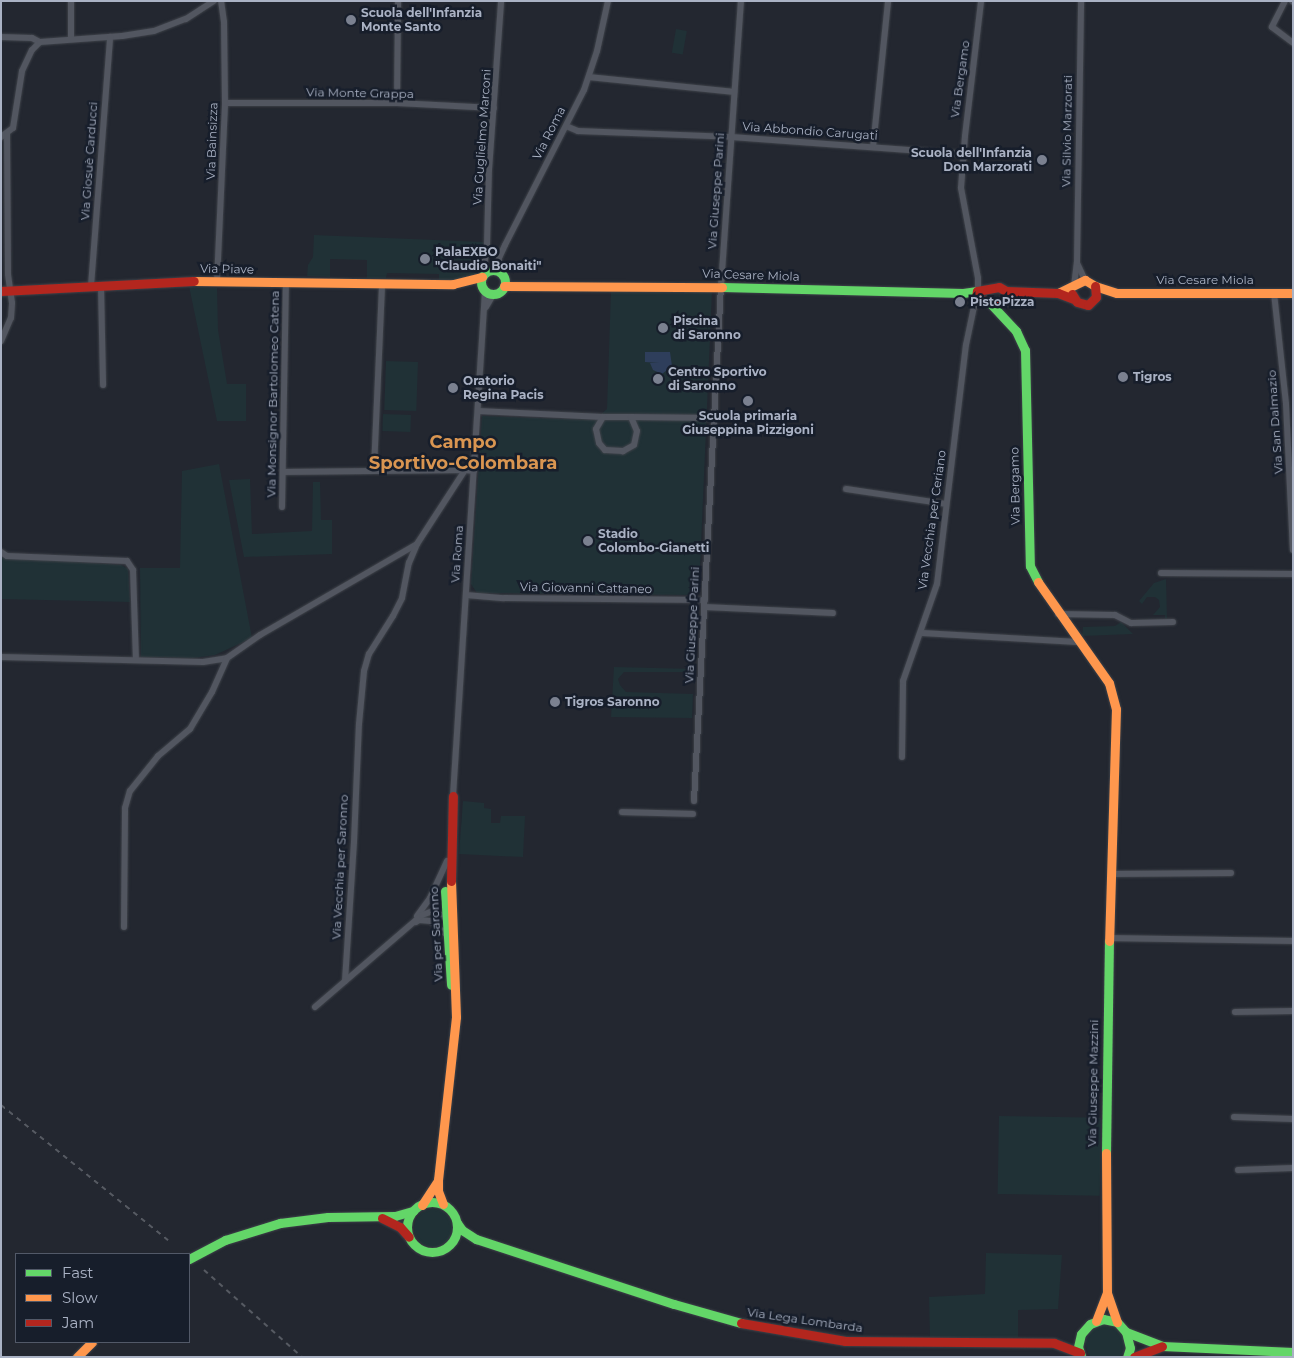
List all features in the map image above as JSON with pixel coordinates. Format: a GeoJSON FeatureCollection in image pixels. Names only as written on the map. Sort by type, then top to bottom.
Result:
{"type":"FeatureCollection","features":[{"type":"Feature","properties":{"kind":"street"},"geometry":{"type":"LineString","coordinates":[[71,1],[71,39]]}},
{"type":"Feature","properties":{"kind":"street"},"geometry":{"type":"LineString","coordinates":[[1,37],[32,38],[40,42],[148,32],[179,22],[214,1]]}},
{"type":"Feature","properties":{"kind":"street","name":"Via Bainsizza"},"geometry":{"type":"LineString","coordinates":[[217,281],[225,103],[224,22],[221,1]]}},
{"type":"Feature","properties":{"kind":"street"},"geometry":{"type":"LineString","coordinates":[[397,104],[398,1]]}},
{"type":"Feature","properties":{"kind":"street","name":"Via Guglielmo Marconi"},"geometry":{"type":"LineString","coordinates":[[482,275],[487,245],[501,1]]}},
{"type":"Feature","properties":{"kind":"street","name":"Via Roma"},"geometry":{"type":"LineString","coordinates":[[498,271],[499,258],[505,245],[566,126],[589,76],[608,1]]}},
{"type":"Feature","properties":{"kind":"street","name":"Via Giuseppe Parini"},"geometry":{"type":"LineString","coordinates":[[694,801],[721,286],[741,1]]}},
{"type":"Feature","properties":{"kind":"street"},"geometry":{"type":"LineString","coordinates":[[873,147],[888,1]]}},
{"type":"Feature","properties":{"kind":"street","name":"Via Bergamo"},"geometry":{"type":"LineString","coordinates":[[981,1],[963,154],[961,188],[981,295],[1018,333],[1025,350],[1029,559],[1039,584],[1079,642]]}},
{"type":"Feature","properties":{"kind":"street","name":"Via Silvio Marzorati"},"geometry":{"type":"LineString","coordinates":[[1074,286],[1077,262],[1081,1]]}},
{"type":"Feature","properties":{"kind":"street"},"geometry":{"type":"LineString","coordinates":[[1285,1],[1272,27],[1293,43]]}},
{"type":"Feature","properties":{"kind":"street","name":"Via Giosuè Carducci"},"geometry":{"type":"LineString","coordinates":[[103,385],[96,286],[110,37]]}},
{"type":"Feature","properties":{"kind":"street"},"geometry":{"type":"LineString","coordinates":[[1,341],[11,318],[4,135],[15,122],[22,71],[32,50],[40,42]]}},
{"type":"Feature","properties":{"kind":"street"},"geometry":{"type":"LineString","coordinates":[[589,76],[734,92]]}},
{"type":"Feature","properties":{"kind":"street","name":"Via Monte Grappa"},"geometry":{"type":"LineString","coordinates":[[225,103],[397,104],[494,108]]}},
{"type":"Feature","properties":{"kind":"street","name":"Via Abbondio Carugati"},"geometry":{"type":"LineString","coordinates":[[566,126],[578,131],[731,137],[963,154]]}},
{"type":"Feature","properties":{"kind":"street","name":"Via Silvio Marzorati"},"geometry":{"type":"LineString","coordinates":[[1077,262],[1085,280]]}},
{"type":"Feature","properties":{"kind":"street"},"geometry":{"type":"LineString","coordinates":[[491,270],[498,271],[505,283],[502,291],[487,292],[482,275],[491,270]]}},
{"type":"Feature","properties":{"kind":"street","name":"Via Piave"},"geometry":{"type":"LineString","coordinates":[[453,284],[482,275]]}},
{"type":"Feature","properties":{"kind":"street","name":"Via Cesare Miola"},"geometry":{"type":"LineString","coordinates":[[1058,293],[1085,280],[1095,286],[1117,293],[1293,293]]}},
{"type":"Feature","properties":{"kind":"street","name":"Via Piave"},"geometry":{"type":"LineString","coordinates":[[1,291],[217,281],[453,284],[487,292]]}},
{"type":"Feature","properties":{"kind":"street","name":"Via Monsignor Bartolomeo Catena"},"geometry":{"type":"LineString","coordinates":[[282,507],[286,282]]}},
{"type":"Feature","properties":{"kind":"street","name":"Via Cesare Miola"},"geometry":{"type":"LineString","coordinates":[[505,283],[539,285],[667,282],[736,288],[981,295]]}},
{"type":"Feature","properties":{"kind":"street"},"geometry":{"type":"LineString","coordinates":[[374,470],[382,284]]}},
{"type":"Feature","properties":{"kind":"street"},"geometry":{"type":"LineString","coordinates":[[1074,286],[1072,292],[1074,299]]}},
{"type":"Feature","properties":{"kind":"street"},"geometry":{"type":"LineString","coordinates":[[1094,301],[1097,294],[1095,286]]}},
{"type":"Feature","properties":{"kind":"street"},"geometry":{"type":"LineString","coordinates":[[999,287],[1006,297],[1001,303],[981,295],[999,287]]}},
{"type":"Feature","properties":{"kind":"street","name":"Via Roma"},"geometry":{"type":"LineString","coordinates":[[453,796],[484,313],[487,292]]}},
{"type":"Feature","properties":{"kind":"street","name":"Via Cesare Miola"},"geometry":{"type":"LineString","coordinates":[[1006,297],[1028,292],[1058,293],[1084,305],[1117,293]]}},
{"type":"Feature","properties":{"kind":"street","name":"Via San Dalmazio"},"geometry":{"type":"LineString","coordinates":[[1274,293],[1286,404],[1293,550]]}},
{"type":"Feature","properties":{"kind":"street","name":"Via Vecchia per Ceriano"},"geometry":{"type":"LineString","coordinates":[[902,757],[904,681],[937,584],[966,345],[973,312],[981,295]]}},
{"type":"Feature","properties":{"kind":"street","name":"Via Bergamo"},"geometry":{"type":"LineString","coordinates":[[1006,297],[1008,321]]}},
{"type":"Feature","properties":{"kind":"street"},"geometry":{"type":"LineString","coordinates":[[478,411],[603,417],[715,418]]}},
{"type":"Feature","properties":{"kind":"street"},"geometry":{"type":"LineString","coordinates":[[603,417],[596,429],[597,438],[605,450],[611,452],[623,451],[634,444],[638,431],[632,417]]}},
{"type":"Feature","properties":{"kind":"street"},"geometry":{"type":"LineString","coordinates":[[283,472],[374,470],[474,471]]}},
{"type":"Feature","properties":{"kind":"street"},"geometry":{"type":"LineString","coordinates":[[1,657],[203,662],[227,658],[297,614],[417,544],[465,470]]}},
{"type":"Feature","properties":{"kind":"street"},"geometry":{"type":"LineString","coordinates":[[846,489],[946,504]]}},
{"type":"Feature","properties":{"kind":"street","name":"Via Vecchia per Saronno"},"geometry":{"type":"LineString","coordinates":[[345,981],[354,842],[357,754],[364,671],[369,654],[402,598],[409,563],[417,544]]}},
{"type":"Feature","properties":{"kind":"street"},"geometry":{"type":"LineString","coordinates":[[1,552],[7,556],[127,561],[133,570],[136,659]]}},
{"type":"Feature","properties":{"kind":"street"},"geometry":{"type":"LineString","coordinates":[[1161,574],[1293,574]]}},
{"type":"Feature","properties":{"kind":"street","name":"Via Giovanni Cattaneo"},"geometry":{"type":"LineString","coordinates":[[466,595],[504,598],[705,603],[833,613]]}},
{"type":"Feature","properties":{"kind":"street"},"geometry":{"type":"LineString","coordinates":[[1058,614],[1115,615],[1131,623],[1172,622]]}},
{"type":"Feature","properties":{"kind":"street"},"geometry":{"type":"LineString","coordinates":[[921,633],[1079,642]]}},
{"type":"Feature","properties":{"kind":"street","name":"Via Giuseppe Mazzini"},"geometry":{"type":"LineString","coordinates":[[1079,642],[1109,683],[1116,709],[1105,1097],[1106,1293]]}},
{"type":"Feature","properties":{"kind":"street"},"geometry":{"type":"LineString","coordinates":[[124,927],[125,808],[130,791],[158,756],[190,728],[212,692],[227,658]]}},
{"type":"Feature","properties":{"kind":"street","name":"Via per Saronno"},"geometry":{"type":"LineString","coordinates":[[453,796],[447,861],[445,916],[456,1010]]}},
{"type":"Feature","properties":{"kind":"street"},"geometry":{"type":"LineString","coordinates":[[622,812],[693,814]]}},
{"type":"Feature","properties":{"kind":"street","name":"Via per Saronno"},"geometry":{"type":"LineString","coordinates":[[444,1204],[438,1191],[438,1180],[456,1010],[456,970],[452,924],[451,826]]}},
{"type":"Feature","properties":{"kind":"street"},"geometry":{"type":"LineString","coordinates":[[410,925],[430,898],[447,861]]}},
{"type":"Feature","properties":{"kind":"street"},"geometry":{"type":"LineString","coordinates":[[1111,874],[1230,873]]}},
{"type":"Feature","properties":{"kind":"street"},"geometry":{"type":"LineString","coordinates":[[314,1008],[427,912],[433,911],[445,916],[452,924]]}},
{"type":"Feature","properties":{"kind":"street"},"geometry":{"type":"LineString","coordinates":[[410,925],[419,920],[431,921],[446,934]]}},
{"type":"Feature","properties":{"kind":"street"},"geometry":{"type":"LineString","coordinates":[[1109,938],[1293,941]]}},
{"type":"Feature","properties":{"kind":"street"},"geometry":{"type":"LineString","coordinates":[[1235,1012],[1293,1010]]}},
{"type":"Feature","properties":{"kind":"street"},"geometry":{"type":"LineString","coordinates":[[1234,1117],[1293,1119]]}},
{"type":"Feature","properties":{"kind":"street"},"geometry":{"type":"LineString","coordinates":[[1238,1170],[1293,1168]]}},
{"type":"Feature","properties":{"kind":"street","name":"Via per Saronno"},"geometry":{"type":"LineString","coordinates":[[422,1204],[438,1180]]}},
{"type":"Feature","properties":{"kind":"street"},"geometry":{"type":"LineString","coordinates":[[190,1259],[234,1237],[280,1223],[328,1216],[376,1217],[405,1215],[422,1204],[432,1202],[444,1204],[454,1214],[457,1223],[456,1236],[449,1246],[438,1252],[424,1251],[414,1244],[400,1227],[376,1217]]}},
{"type":"Feature","properties":{"kind":"street"},"geometry":{"type":"LineString","coordinates":[[409,1237],[408,1221],[413,1211]]}},
{"type":"Feature","properties":{"kind":"street","name":"Via Lega Lombarda"},"geometry":{"type":"LineString","coordinates":[[457,1223],[462,1230],[476,1239],[674,1304],[751,1326],[845,1341],[1054,1343],[1064,1345],[1081,1355]]}},
{"type":"Feature","properties":{"kind":"street","name":"Via Lega Lombarda"},"geometry":{"type":"LineString","coordinates":[[449,1246],[456,1241],[476,1239]]}},
{"type":"Feature","properties":{"kind":"street"},"geometry":{"type":"LineString","coordinates":[[1096,1320],[1106,1293]]}},
{"type":"Feature","properties":{"kind":"street"},"geometry":{"type":"LineString","coordinates":[[1106,1293],[1117,1322],[1126,1332],[1162,1346],[1293,1352]]}},
{"type":"Feature","properties":{"kind":"street"},"geometry":{"type":"LineString","coordinates":[[1081,1355],[1078,1347],[1081,1334],[1090,1324],[1096,1320],[1117,1322]]}},
{"type":"Feature","properties":{"kind":"street"},"geometry":{"type":"LineString","coordinates":[[1126,1332],[1130,1348],[1127,1357]]}},
{"type":"Feature","properties":{"kind":"street","name":"Via Lega Lombarda"},"geometry":{"type":"LineString","coordinates":[[1054,1343],[1081,1334]]}},
{"type":"Feature","properties":{"kind":"street"},"geometry":{"type":"LineString","coordinates":[[77,1357],[91,1343]]}},
{"type":"Feature","properties":{"kind":"street"},"geometry":{"type":"LineString","coordinates":[[1134,1357],[1162,1346]]}},
{"type":"Feature","properties":{"kind":"shaded area"},"geometry":{"type":"Polygon","coordinates":[[[676,29],[687,31],[683,55],[672,53],[676,29]]]}},
{"type":"Feature","properties":{"kind":"shaded area","name":"PalaEXBO \"Claudio Bonaiti\""},"geometry":{"type":"Polygon","coordinates":[[[314,235],[484,242],[483,258],[478,273],[464,281],[439,280],[439,274],[387,273],[386,278],[367,278],[367,260],[330,259],[330,277],[307,276],[308,265],[313,257],[314,235]]]}},
{"type":"Feature","properties":{"kind":"shaded area"},"geometry":{"type":"Polygon","coordinates":[[[189,286],[217,288],[218,330],[227,384],[246,384],[246,421],[217,421],[189,286]]]}},
{"type":"Feature","properties":{"kind":"shaded area"},"geometry":{"type":"Polygon","coordinates":[[[611,291],[712,291],[699,591],[694,595],[477,593],[471,584],[482,416],[594,420],[607,409],[611,291]]]}},
{"type":"Feature","properties":{"kind":"shaded area"},"geometry":{"type":"Polygon","coordinates":[[[386,361],[418,362],[416,411],[384,410],[386,361]]]}},
{"type":"Feature","properties":{"kind":"shaded area"},"geometry":{"type":"Polygon","coordinates":[[[383,414],[411,415],[410,432],[382,431],[383,414]]]}},
{"type":"Feature","properties":{"kind":"shaded area"},"geometry":{"type":"Polygon","coordinates":[[[219,464],[252,638],[215,655],[194,658],[141,657],[140,568],[180,568],[182,471],[219,464]]]}},
{"type":"Feature","properties":{"kind":"shaded area"},"geometry":{"type":"Polygon","coordinates":[[[250,479],[252,534],[312,531],[313,482],[320,482],[321,520],[332,520],[332,554],[244,557],[229,480],[250,479]]]}},
{"type":"Feature","properties":{"kind":"shaded area"},"geometry":{"type":"Polygon","coordinates":[[[1,557],[121,565],[128,569],[130,602],[1,599],[1,557]]]}},
{"type":"Feature","properties":{"kind":"shaded area"},"geometry":{"type":"Polygon","coordinates":[[[1166,579],[1167,619],[1165,619],[1165,615],[1153,615],[1160,607],[1159,600],[1155,597],[1147,597],[1142,604],[1139,601],[1154,583],[1166,579]]]}},
{"type":"Feature","properties":{"kind":"shaded area"},"geometry":{"type":"Polygon","coordinates":[[[1121,622],[1133,634],[1082,636],[1083,627],[1115,626],[1121,622]]]}},
{"type":"Feature","properties":{"kind":"shaded area"},"geometry":{"type":"Polygon","coordinates":[[[614,667],[696,669],[696,672],[624,672],[618,679],[626,692],[693,694],[692,718],[611,717],[614,667]]]}},
{"type":"Feature","properties":{"kind":"shaded area"},"geometry":{"type":"Polygon","coordinates":[[[463,801],[484,803],[484,808],[491,809],[491,823],[500,823],[501,816],[525,816],[523,857],[459,854],[463,801]]]}},
{"type":"Feature","properties":{"kind":"shaded area"},"geometry":{"type":"Polygon","coordinates":[[[999,1116],[1101,1118],[1100,1196],[998,1194],[999,1116]]]}},
{"type":"Feature","properties":{"kind":"shaded area"},"geometry":{"type":"Polygon","coordinates":[[[433,1209],[446,1215],[452,1228],[446,1241],[433,1247],[420,1241],[414,1228],[420,1215],[433,1209]]]}},
{"type":"Feature","properties":{"kind":"shaded area"},"geometry":{"type":"Polygon","coordinates":[[[986,1253],[1062,1255],[1058,1309],[1018,1310],[1018,1337],[930,1337],[929,1297],[985,1294],[986,1253]]]}},
{"type":"Feature","properties":{"kind":"shaded area"},"geometry":{"type":"Polygon","coordinates":[[[1103,1325],[1116,1328],[1124,1338],[1124,1351],[1121,1357],[1090,1357],[1088,1354],[1085,1342],[1087,1335],[1091,1330],[1103,1325]]]}},
{"type":"Feature","properties":{"kind":"water"},"geometry":{"type":"Polygon","coordinates":[[[645,352],[670,352],[672,366],[662,374],[653,370],[650,363],[659,363],[645,362],[645,352]]]}},
{"type":"Feature","properties":{"kind":"railway"},"geometry":{"type":"LineString","coordinates":[[1,1105],[168,1240]]}},
{"type":"Feature","properties":{"kind":"railway"},"geometry":{"type":"LineString","coordinates":[[204,1270],[302,1357]]}},
{"type":"Feature","properties":{"kind":"traffic: fast"},"geometry":{"type":"LineString","coordinates":[[493,270],[502,273],[505,282],[502,291],[493,294],[484,291],[481,282],[484,273],[493,270]]}},
{"type":"Feature","properties":{"kind":"traffic: fast"},"geometry":{"type":"LineString","coordinates":[[722,287],[963,293],[977,291]]}},
{"type":"Feature","properties":{"kind":"traffic: fast"},"geometry":{"type":"LineString","coordinates":[[989,302],[1016,331],[1025,350],[1030,566],[1038,582]]}},
{"type":"Feature","properties":{"kind":"traffic: fast"},"geometry":{"type":"LineString","coordinates":[[445,891],[451,985]]}},
{"type":"Feature","properties":{"kind":"traffic: fast"},"geometry":{"type":"LineString","coordinates":[[1106,1153],[1109,941]]}},
{"type":"Feature","properties":{"kind":"traffic: fast"},"geometry":{"type":"LineString","coordinates":[[432,1202],[442,1204],[450,1209],[455,1217],[457,1227],[455,1237],[450,1245],[442,1250],[432,1252],[422,1250],[414,1245],[409,1237],[407,1227],[409,1217],[414,1209],[422,1204],[432,1202]]}},
{"type":"Feature","properties":{"kind":"traffic: fast"},"geometry":{"type":"LineString","coordinates":[[190,1258],[225,1240],[280,1223],[328,1217],[395,1216],[413,1211]]}},
{"type":"Feature","properties":{"kind":"traffic: fast"},"geometry":{"type":"LineString","coordinates":[[457,1223],[462,1230],[476,1239],[674,1304],[741,1323]]}},
{"type":"Feature","properties":{"kind":"traffic: fast"},"geometry":{"type":"LineString","coordinates":[[1081,1356],[1078,1347],[1081,1334],[1090,1324],[1103,1319],[1117,1322],[1126,1332],[1130,1348],[1127,1357]]}},
{"type":"Feature","properties":{"kind":"traffic: fast"},"geometry":{"type":"LineString","coordinates":[[1126,1332],[1162,1346],[1293,1352]]}},
{"type":"Feature","properties":{"kind":"traffic: slow"},"geometry":{"type":"LineString","coordinates":[[194,281],[453,284],[482,277]]}},
{"type":"Feature","properties":{"kind":"traffic: slow"},"geometry":{"type":"LineString","coordinates":[[1058,293],[1085,280],[1095,286],[1117,293],[1293,293]]}},
{"type":"Feature","properties":{"kind":"traffic: slow"},"geometry":{"type":"LineString","coordinates":[[504,286],[722,287]]}},
{"type":"Feature","properties":{"kind":"traffic: slow"},"geometry":{"type":"LineString","coordinates":[[1038,582],[1109,683],[1116,709],[1109,941]]}},
{"type":"Feature","properties":{"kind":"traffic: slow"},"geometry":{"type":"LineString","coordinates":[[443,1204],[438,1191],[438,1180],[456,1017],[451,881]]}},
{"type":"Feature","properties":{"kind":"traffic: slow"},"geometry":{"type":"LineString","coordinates":[[1106,1153],[1107,1293],[1117,1322]]}},
{"type":"Feature","properties":{"kind":"traffic: slow"},"geometry":{"type":"LineString","coordinates":[[422,1205],[437,1182]]}},
{"type":"Feature","properties":{"kind":"traffic: slow"},"geometry":{"type":"LineString","coordinates":[[1096,1321],[1107,1293]]}},
{"type":"Feature","properties":{"kind":"traffic: slow"},"geometry":{"type":"LineString","coordinates":[[77,1357],[91,1343]]}},
{"type":"Feature","properties":{"kind":"traffic: jam"},"geometry":{"type":"LineString","coordinates":[[1,291],[194,281]]}},
{"type":"Feature","properties":{"kind":"traffic: jam"},"geometry":{"type":"LineString","coordinates":[[1072,294],[1077,302],[1088,305],[1096,297],[1095,286]]}},
{"type":"Feature","properties":{"kind":"traffic: jam"},"geometry":{"type":"LineString","coordinates":[[1006,301],[998,303],[981,300],[976,297],[977,291],[999,287],[1006,291],[1058,293],[1074,299]]}},
{"type":"Feature","properties":{"kind":"traffic: jam"},"geometry":{"type":"LineString","coordinates":[[451,881],[453,796]]}},
{"type":"Feature","properties":{"kind":"traffic: jam"},"geometry":{"type":"LineString","coordinates":[[382,1218],[400,1227],[409,1237]]}},
{"type":"Feature","properties":{"kind":"traffic: jam"},"geometry":{"type":"LineString","coordinates":[[741,1323],[845,1341],[1054,1343],[1080,1353]]}},
{"type":"Feature","properties":{"kind":"traffic: jam"},"geometry":{"type":"LineString","coordinates":[[1134,1357],[1162,1346]]}},
{"type":"Feature","properties":{"kind":"place","name":"Scuola dell'Infanzia Monte Santo"},"geometry":{"type":"Point","coordinates":[351,20]}},
{"type":"Feature","properties":{"kind":"place","name":"Scuola dell'Infanzia Don Marzorati"},"geometry":{"type":"Point","coordinates":[1042,160]}},
{"type":"Feature","properties":{"kind":"place","name":"PalaEXBO \"Claudio Bonaiti\""},"geometry":{"type":"Point","coordinates":[425,259]}},
{"type":"Feature","properties":{"kind":"place","name":"PistoPizza"},"geometry":{"type":"Point","coordinates":[960,302]}},
{"type":"Feature","properties":{"kind":"place","name":"Piscina di Saronno"},"geometry":{"type":"Point","coordinates":[663,328]}},
{"type":"Feature","properties":{"kind":"place","name":"Tigros"},"geometry":{"type":"Point","coordinates":[1123,377]}},
{"type":"Feature","properties":{"kind":"place","name":"Centro Sportivo di Saronno"},"geometry":{"type":"Point","coordinates":[658,379]}},
{"type":"Feature","properties":{"kind":"place","name":"Oratorio Regina Pacis"},"geometry":{"type":"Point","coordinates":[453,388]}},
{"type":"Feature","properties":{"kind":"place","name":"Scuola primaria Giuseppina Pizzigoni"},"geometry":{"type":"Point","coordinates":[748,401]}},
{"type":"Feature","properties":{"kind":"place","name":"Stadio Colombo-Gianetti"},"geometry":{"type":"Point","coordinates":[588,541]}},
{"type":"Feature","properties":{"kind":"place","name":"Tigros Saronno"},"geometry":{"type":"Point","coordinates":[555,702]}},
{"type":"Feature","properties":{"kind":"district","name":"Campo Sportivo-Colombara"},"geometry":{"type":"Point","coordinates":[463,453]}}]}
